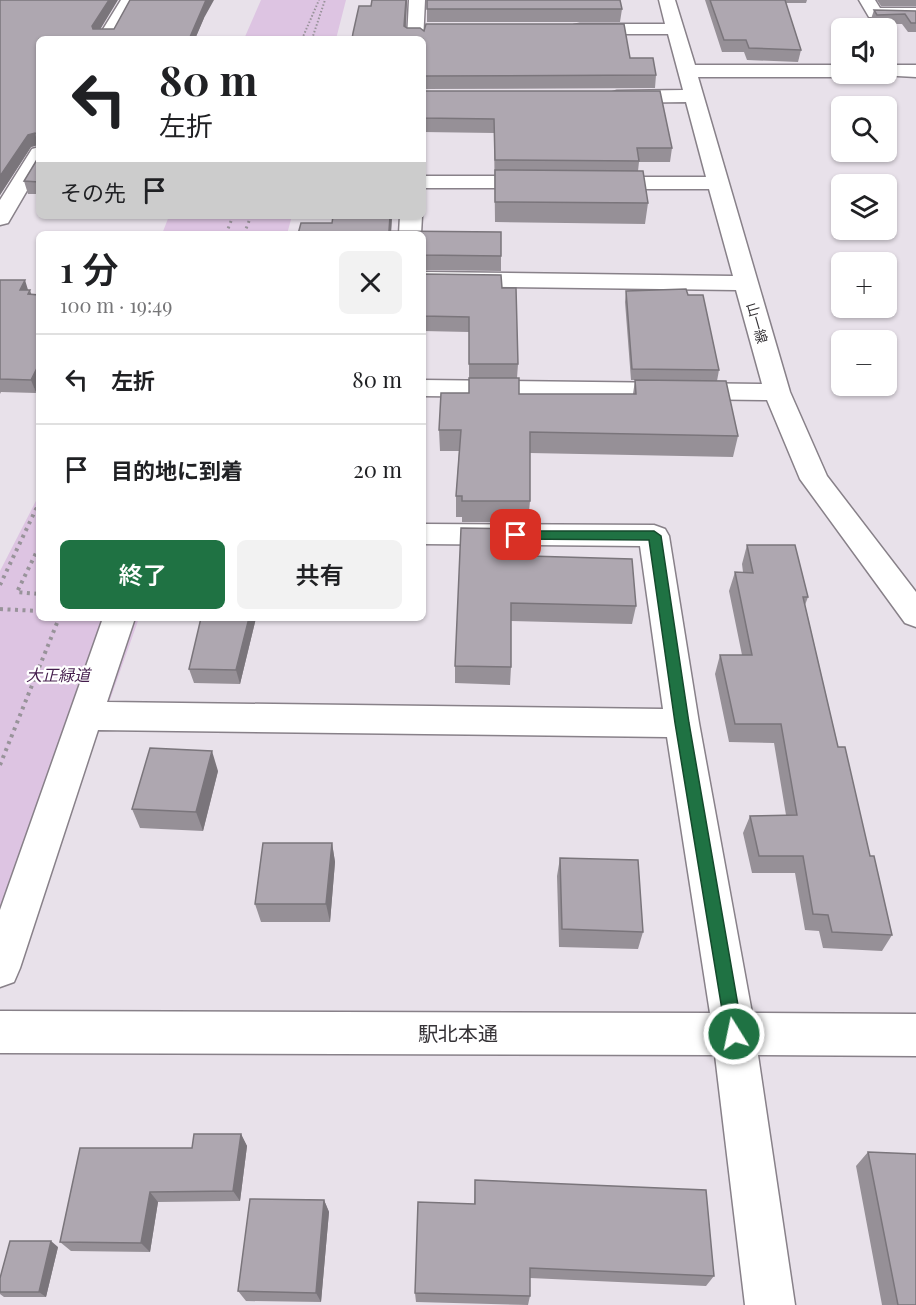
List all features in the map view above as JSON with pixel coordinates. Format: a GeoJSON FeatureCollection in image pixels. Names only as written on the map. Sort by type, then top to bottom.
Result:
{"type":"FeatureCollection","features":[{"type":"Feature","properties":{"kind":"street"},"geometry":{"type":"LineString","coordinates":[[108,36],[129,0]]}},
{"type":"Feature","properties":{"kind":"street"},"geometry":{"type":"LineString","coordinates":[[417,0],[420,32]]}},
{"type":"Feature","properties":{"kind":"street","name":"山一線"},"geometry":{"type":"LineString","coordinates":[[667,0],[777,392],[814,479],[916,615]]}},
{"type":"Feature","properties":{"kind":"street"},"geometry":{"type":"LineString","coordinates":[[867,0],[875,13],[916,13]]}},
{"type":"Feature","properties":{"kind":"street"},"geometry":{"type":"LineString","coordinates":[[557,29],[675,29]]}},
{"type":"Feature","properties":{"kind":"street"},"geometry":{"type":"LineString","coordinates":[[687,71],[831,71]]}},
{"type":"Feature","properties":{"kind":"street"},"geometry":{"type":"LineString","coordinates":[[897,71],[916,71]]}},
{"type":"Feature","properties":{"kind":"street"},"geometry":{"type":"LineString","coordinates":[[599,97],[694,96]]}},
{"type":"Feature","properties":{"kind":"street"},"geometry":{"type":"LineString","coordinates":[[0,219],[36,158]]}},
{"type":"Feature","properties":{"kind":"street"},"geometry":{"type":"LineString","coordinates":[[426,182],[552,182]]}},
{"type":"Feature","properties":{"kind":"street"},"geometry":{"type":"LineString","coordinates":[[576,183],[717,183]]}},
{"type":"Feature","properties":{"kind":"street"},"geometry":{"type":"LineString","coordinates":[[426,279],[746,283]]}},
{"type":"Feature","properties":{"kind":"street"},"geometry":{"type":"LineString","coordinates":[[426,388],[777,392]]}},
{"type":"Feature","properties":{"kind":"street"},"geometry":{"type":"LineString","coordinates":[[426,534],[654,536],[682,723],[734,1034],[770,1305]]}},
{"type":"Feature","properties":{"kind":"street"},"geometry":{"type":"LineString","coordinates":[[0,968],[118,621]]}},
{"type":"Feature","properties":{"kind":"street"},"geometry":{"type":"LineString","coordinates":[[85,716],[682,723]]}},
{"type":"Feature","properties":{"kind":"street","name":"駅北本通"},"geometry":{"type":"LineString","coordinates":[[0,1032],[916,1035]]}},
{"type":"Feature","properties":{"kind":"path"},"geometry":{"type":"LineString","coordinates":[[303,36],[319,0]]}},
{"type":"Feature","properties":{"kind":"path"},"geometry":{"type":"LineString","coordinates":[[313,36],[325,0]]}},
{"type":"Feature","properties":{"kind":"path"},"geometry":{"type":"LineString","coordinates":[[0,585],[36,509]]}},
{"type":"Feature","properties":{"kind":"path"},"geometry":{"type":"LineString","coordinates":[[36,553],[18,592],[36,594]]}},
{"type":"Feature","properties":{"kind":"path"},"geometry":{"type":"LineString","coordinates":[[0,609],[36,611]]}},
{"type":"Feature","properties":{"kind":"path"},"geometry":{"type":"LineString","coordinates":[[0,765],[39,663],[59,621]]}},
{"type":"Feature","properties":{"kind":"green space"},"geometry":{"type":"Polygon","coordinates":[[[261,0],[346,0],[337,36],[245,36],[261,0]]]}},
{"type":"Feature","properties":{"kind":"green space"},"geometry":{"type":"Polygon","coordinates":[[[168,219],[291,219],[288,231],[163,231],[168,219]]]}},
{"type":"Feature","properties":{"kind":"green space","name":"大正緑道"},"geometry":{"type":"Polygon","coordinates":[[[36,501],[36,621],[138,621],[9,985],[0,985],[0,571],[36,501]]]}},
{"type":"Feature","properties":{"kind":"building"},"geometry":{"type":"Polygon","coordinates":[[[0,0],[109,0],[92,26],[93,29],[114,29],[130,0],[206,0],[190,36],[36,36],[36,134],[28,135],[0,176],[0,0]]]}},
{"type":"Feature","properties":{"kind":"building"},"geometry":{"type":"Polygon","coordinates":[[[372,0],[406,0],[404,26],[420,28],[424,31],[426,24],[624,24],[630,58],[653,58],[656,75],[426,76],[426,36],[353,36],[359,6],[371,6],[372,0]]]}},
{"type":"Feature","properties":{"kind":"building"},"geometry":{"type":"Polygon","coordinates":[[[427,0],[620,0],[622,9],[427,9],[427,0]]]}},
{"type":"Feature","properties":{"kind":"building"},"geometry":{"type":"Polygon","coordinates":[[[710,0],[785,0],[801,50],[749,48],[746,40],[724,40],[710,0]]]}},
{"type":"Feature","properties":{"kind":"building"},"geometry":{"type":"Polygon","coordinates":[[[874,10],[916,11],[916,23],[911,23],[905,14],[877,15],[874,10]]]}},
{"type":"Feature","properties":{"kind":"building"},"geometry":{"type":"Polygon","coordinates":[[[426,91],[660,91],[672,148],[637,148],[639,161],[495,160],[494,119],[426,118],[426,91]]]}},
{"type":"Feature","properties":{"kind":"building"},"geometry":{"type":"Polygon","coordinates":[[[36,161],[36,182],[24,181],[36,161]]]}},
{"type":"Feature","properties":{"kind":"building"},"geometry":{"type":"Polygon","coordinates":[[[495,170],[643,171],[648,203],[495,202],[495,170]]]}},
{"type":"Feature","properties":{"kind":"building"},"geometry":{"type":"Polygon","coordinates":[[[333,219],[390,219],[389,231],[299,231],[301,223],[332,223],[333,219]]]}},
{"type":"Feature","properties":{"kind":"building"},"geometry":{"type":"Polygon","coordinates":[[[426,231],[501,232],[501,256],[426,255],[426,231]]]}},
{"type":"Feature","properties":{"kind":"building"},"geometry":{"type":"Polygon","coordinates":[[[426,274],[501,275],[502,288],[516,288],[518,364],[469,364],[469,317],[426,316],[426,274]]]}},
{"type":"Feature","properties":{"kind":"building"},"geometry":{"type":"Polygon","coordinates":[[[0,280],[25,280],[20,290],[30,290],[28,294],[36,295],[36,370],[31,380],[0,379],[0,280]]]}},
{"type":"Feature","properties":{"kind":"building"},"geometry":{"type":"Polygon","coordinates":[[[686,289],[688,295],[703,295],[719,370],[632,369],[626,291],[686,289]]]}},
{"type":"Feature","properties":{"kind":"building"},"geometry":{"type":"Polygon","coordinates":[[[469,378],[519,378],[519,394],[636,394],[635,380],[726,381],[738,436],[530,432],[530,501],[462,501],[462,496],[456,496],[461,430],[439,430],[441,393],[469,393],[469,378]]]}},
{"type":"Feature","properties":{"kind":"building"},"geometry":{"type":"Polygon","coordinates":[[[461,528],[529,529],[529,556],[632,559],[636,606],[511,603],[511,667],[455,666],[461,528]]]}},
{"type":"Feature","properties":{"kind":"building"},"geometry":{"type":"Polygon","coordinates":[[[747,545],[795,545],[808,597],[803,597],[838,747],[845,747],[870,856],[874,856],[892,935],[832,932],[828,915],[813,914],[803,856],[759,856],[750,816],[797,815],[781,724],[735,724],[720,655],[752,655],[735,572],[753,573],[747,545]]]}},
{"type":"Feature","properties":{"kind":"building"},"geometry":{"type":"Polygon","coordinates":[[[200,621],[248,621],[236,670],[189,669],[200,621]]]}},
{"type":"Feature","properties":{"kind":"building"},"geometry":{"type":"Polygon","coordinates":[[[150,748],[212,751],[196,812],[132,809],[150,748]]]}},
{"type":"Feature","properties":{"kind":"building"},"geometry":{"type":"Polygon","coordinates":[[[263,843],[332,843],[326,904],[255,904],[263,843]]]}},
{"type":"Feature","properties":{"kind":"building"},"geometry":{"type":"Polygon","coordinates":[[[560,858],[638,860],[643,932],[562,929],[560,858]]]}},
{"type":"Feature","properties":{"kind":"building"},"geometry":{"type":"Polygon","coordinates":[[[194,1134],[241,1134],[233,1191],[150,1192],[141,1243],[60,1242],[80,1148],[192,1148],[194,1134]]]}},
{"type":"Feature","properties":{"kind":"building"},"geometry":{"type":"Polygon","coordinates":[[[868,1152],[916,1154],[916,1305],[898,1305],[868,1152]]]}},
{"type":"Feature","properties":{"kind":"building"},"geometry":{"type":"Polygon","coordinates":[[[475,1180],[706,1190],[714,1276],[530,1268],[530,1296],[415,1293],[418,1202],[475,1204],[475,1180]]]}},
{"type":"Feature","properties":{"kind":"building"},"geometry":{"type":"Polygon","coordinates":[[[250,1199],[324,1200],[316,1293],[238,1291],[250,1199]]]}},
{"type":"Feature","properties":{"kind":"building"},"geometry":{"type":"Polygon","coordinates":[[[10,1241],[51,1241],[39,1292],[0,1292],[0,1278],[10,1241]]]}},
{"type":"Feature","properties":{"kind":"route"},"geometry":{"type":"LineString","coordinates":[[516,535],[654,536],[682,723],[734,1034]]}}]}
